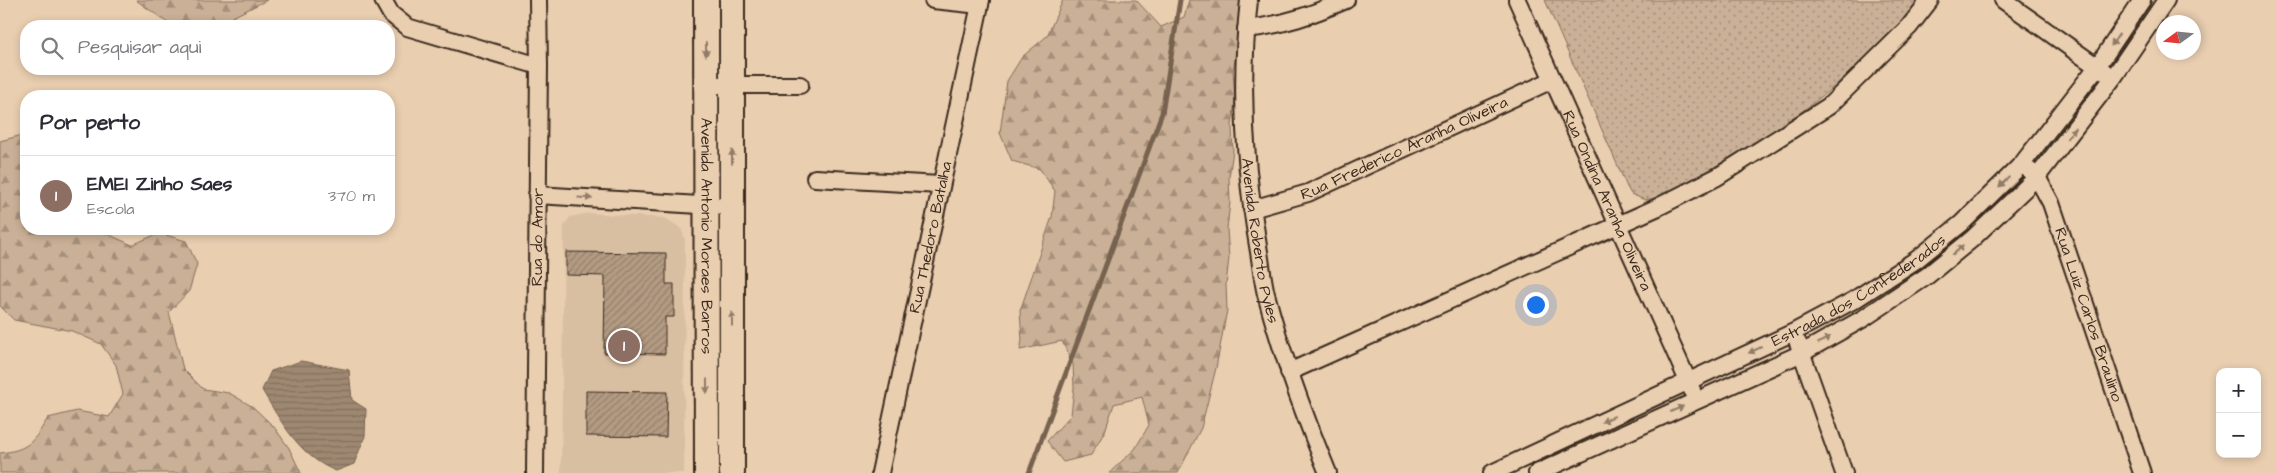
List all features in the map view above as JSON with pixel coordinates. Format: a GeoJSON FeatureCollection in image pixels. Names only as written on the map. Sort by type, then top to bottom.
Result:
{"type":"FeatureCollection","features":[{"type":"Feature","properties":{"kind":"street"},"geometry":{"type":"LineString","coordinates":[[383,0],[391,14],[407,27],[539,66]]}},
{"type":"Feature","properties":{"kind":"street","name":"Rua do Amor"},"geometry":{"type":"LineString","coordinates":[[535,473],[538,0]]}},
{"type":"Feature","properties":{"kind":"street","name":"Avenida Antonio Moraes Barros"},"geometry":{"type":"LineString","coordinates":[[706,0],[707,473]]}},
{"type":"Feature","properties":{"kind":"street","name":"Avenida Antonio Moraes Barros"},"geometry":{"type":"LineString","coordinates":[[732,0],[732,473]]}},
{"type":"Feature","properties":{"kind":"street"},"geometry":{"type":"LineString","coordinates":[[933,0],[980,2]]}},
{"type":"Feature","properties":{"kind":"street","name":"Avenida Roberto Pyles"},"geometry":{"type":"LineString","coordinates":[[1249,0],[1246,28],[1245,126],[1252,209],[1266,292],[1289,372],[1328,473]]}},
{"type":"Feature","properties":{"kind":"street"},"geometry":{"type":"LineString","coordinates":[[1246,28],[1274,26],[1311,15],[1346,0]]}},
{"type":"Feature","properties":{"kind":"street","name":"Rua Ondina Aranha Oliveira"},"geometry":{"type":"LineString","coordinates":[[1518,0],[1552,80],[1697,400]]}},
{"type":"Feature","properties":{"kind":"street"},"geometry":{"type":"LineString","coordinates":[[1289,372],[1656,208],[1717,177],[1829,106],[1909,27],[1930,0]]}},
{"type":"Feature","properties":{"kind":"street"},"geometry":{"type":"LineString","coordinates":[[2004,0],[2113,78]]}},
{"type":"Feature","properties":{"kind":"street","name":"Estrada dos Confederados"},"geometry":{"type":"LineString","coordinates":[[1492,473],[1794,332],[1854,300],[1916,260],[1962,223],[2022,164],[2097,66],[2142,0]]}},
{"type":"Feature","properties":{"kind":"street","name":"Estrada dos Confederados"},"geometry":{"type":"LineString","coordinates":[[1541,472],[1802,353],[1864,318],[1927,276],[1972,239],[2037,177],[2113,78],[2166,0]]}},
{"type":"Feature","properties":{"kind":"street","name":"Rua Thedoro Batalha"},"geometry":{"type":"LineString","coordinates":[[880,473],[980,2]]}},
{"type":"Feature","properties":{"kind":"street","name":"Rua Frederico Aranha Oliveira"},"geometry":{"type":"LineString","coordinates":[[1252,209],[1308,193],[1552,80]]}},
{"type":"Feature","properties":{"kind":"street"},"geometry":{"type":"LineString","coordinates":[[706,85],[800,85]]}},
{"type":"Feature","properties":{"kind":"street","name":"Rua Luiz Carlos Braulino"},"geometry":{"type":"LineString","coordinates":[[2022,164],[2037,177],[2051,203],[2142,473]]}},
{"type":"Feature","properties":{"kind":"street"},"geometry":{"type":"LineString","coordinates":[[815,178],[940,184]]}},
{"type":"Feature","properties":{"kind":"street"},"geometry":{"type":"LineString","coordinates":[[537,195],[732,207]]}},
{"type":"Feature","properties":{"kind":"street"},"geometry":{"type":"LineString","coordinates":[[1794,332],[1844,473]]}},
{"type":"Feature","properties":{"kind":"street"},"geometry":{"type":"LineString","coordinates":[[1535,452],[1541,472]]}},
{"type":"Feature","properties":{"kind":"shaded area"},"geometry":{"type":"Polygon","coordinates":[[[589,213],[665,218],[681,228],[685,239],[684,473],[561,473],[564,226],[570,217],[589,213]]]}},
{"type":"Feature","properties":{"kind":"shaded area"},"geometry":{"type":"Polygon","coordinates":[[[301,361],[349,370],[352,400],[366,409],[365,436],[354,464],[336,471],[312,457],[284,426],[262,390],[271,371],[301,361]]]}},
{"type":"Feature","properties":{"kind":"green space"},"geometry":{"type":"Polygon","coordinates":[[[136,0],[267,0],[226,20],[164,20],[136,0]]]}},
{"type":"Feature","properties":{"kind":"green space"},"geometry":{"type":"Polygon","coordinates":[[[1063,0],[1136,0],[1161,27],[1184,17],[1189,0],[1247,0],[1233,70],[1235,100],[1227,229],[1229,258],[1226,285],[1227,310],[1216,368],[1201,428],[1178,473],[1109,473],[1135,449],[1149,425],[1142,397],[1114,404],[1105,431],[1091,455],[1063,462],[1047,441],[1071,415],[1074,388],[1073,364],[1062,341],[1020,350],[1022,341],[1020,311],[1052,217],[1055,191],[1040,169],[1012,161],[1000,133],[1007,81],[1022,57],[1047,36],[1063,0]]]}},
{"type":"Feature","properties":{"kind":"green space"},"geometry":{"type":"Polygon","coordinates":[[[1545,0],[1919,0],[1864,60],[1823,96],[1779,128],[1744,149],[1660,197],[1645,200],[1631,194],[1627,187],[1545,0]]]}},
{"type":"Feature","properties":{"kind":"green space"},"geometry":{"type":"Polygon","coordinates":[[[20,136],[20,235],[110,235],[132,245],[154,235],[166,235],[186,241],[197,264],[189,291],[169,312],[183,369],[203,389],[229,393],[253,407],[274,427],[289,448],[301,473],[0,473],[0,453],[18,450],[30,443],[48,418],[77,411],[109,417],[123,394],[116,365],[101,344],[72,331],[14,320],[0,306],[0,141],[20,136]]]}},
{"type":"Feature","properties":{"kind":"building"},"geometry":{"type":"Polygon","coordinates":[[[566,252],[666,253],[666,284],[674,284],[674,317],[665,317],[665,354],[604,353],[605,276],[566,275],[566,252]]]}},
{"type":"Feature","properties":{"kind":"building"},"geometry":{"type":"Polygon","coordinates":[[[586,391],[667,392],[666,437],[586,436],[586,391]]]}},
{"type":"Feature","properties":{"kind":"waterway"},"geometry":{"type":"LineString","coordinates":[[1029,473],[1162,113],[1180,0]]}},
{"type":"Feature","properties":{"kind":"place","name":"EMEI Zinho Saes"},"geometry":{"type":"Point","coordinates":[624,346]}}]}
